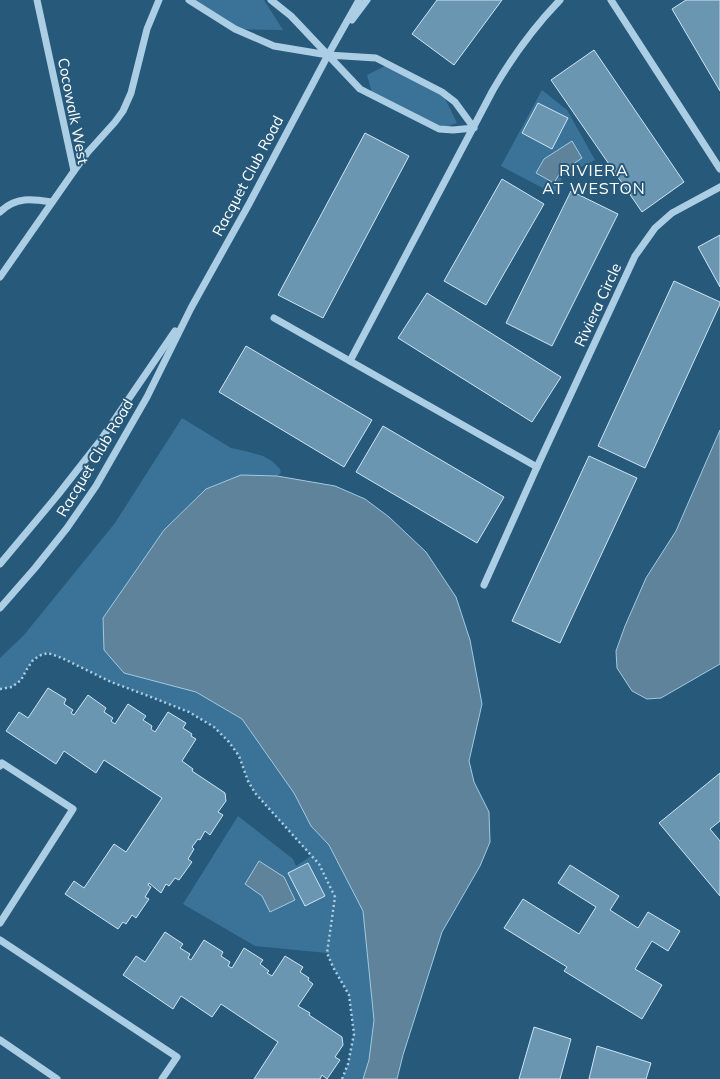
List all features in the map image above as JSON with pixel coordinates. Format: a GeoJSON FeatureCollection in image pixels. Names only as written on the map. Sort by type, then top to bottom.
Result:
{"type":"FeatureCollection","features":[{"type":"Feature","properties":{"kind":"street","name":"Cocowalk West"},"geometry":{"type":"LineString","coordinates":[[0,277],[74,171],[38,0]]}},
{"type":"Feature","properties":{"kind":"street"},"geometry":{"type":"LineString","coordinates":[[74,171],[123,111],[136,74],[147,29],[159,0]]}},
{"type":"Feature","properties":{"kind":"street"},"geometry":{"type":"LineString","coordinates":[[189,0],[235,28],[274,46],[328,55],[376,58],[442,92],[455,102],[474,128]]}},
{"type":"Feature","properties":{"kind":"street"},"geometry":{"type":"LineString","coordinates":[[271,0],[291,16],[360,89],[439,129],[453,130],[474,128]]}},
{"type":"Feature","properties":{"kind":"street","name":"Racquet Club Road"},"geometry":{"type":"LineString","coordinates":[[0,608],[68,528],[96,486],[147,397],[191,308],[359,0]]}},
{"type":"Feature","properties":{"kind":"street","name":"Racquet Club Road"},"geometry":{"type":"LineString","coordinates":[[328,55],[367,0]]}},
{"type":"Feature","properties":{"kind":"street"},"geometry":{"type":"LineString","coordinates":[[350,361],[508,64],[532,32],[560,0]]}},
{"type":"Feature","properties":{"kind":"street"},"geometry":{"type":"LineString","coordinates":[[612,0],[720,169]]}},
{"type":"Feature","properties":{"kind":"street","name":"Riviera Circle"},"geometry":{"type":"LineString","coordinates":[[484,584],[635,256],[655,228],[672,213],[720,187]]}},
{"type":"Feature","properties":{"kind":"street"},"geometry":{"type":"LineString","coordinates":[[0,212],[11,204],[22,200],[32,199],[52,202]]}},
{"type":"Feature","properties":{"kind":"street","name":"Racquet Club Road"},"geometry":{"type":"LineString","coordinates":[[0,564],[57,496],[100,441],[191,308]]}},
{"type":"Feature","properties":{"kind":"street"},"geometry":{"type":"LineString","coordinates":[[274,318],[537,467]]}},
{"type":"Feature","properties":{"kind":"street"},"geometry":{"type":"LineString","coordinates":[[0,766],[2,763],[73,809],[0,923]]}},
{"type":"Feature","properties":{"kind":"street"},"geometry":{"type":"LineString","coordinates":[[0,940],[177,1057],[162,1079]]}},
{"type":"Feature","properties":{"kind":"street"},"geometry":{"type":"LineString","coordinates":[[0,1040],[57,1079]]}},
{"type":"Feature","properties":{"kind":"path"},"geometry":{"type":"LineString","coordinates":[[0,689],[12,688],[21,680],[33,660],[48,653],[62,658],[111,682],[189,712],[214,727],[230,742],[239,756],[248,781],[255,793],[319,864],[335,897],[327,953],[349,995],[354,1034],[348,1064],[342,1079]]}},
{"type":"Feature","properties":{"kind":"shaded area"},"geometry":{"type":"Polygon","coordinates":[[[189,0],[264,0],[283,30],[235,29],[189,0]]]}},
{"type":"Feature","properties":{"kind":"shaded area"},"geometry":{"type":"Polygon","coordinates":[[[389,64],[442,92],[457,123],[439,129],[373,96],[367,75],[389,64]]]}},
{"type":"Feature","properties":{"kind":"shaded area"},"geometry":{"type":"Polygon","coordinates":[[[542,90],[567,110],[595,160],[563,176],[554,194],[501,166],[542,90]]]}},
{"type":"Feature","properties":{"kind":"shaded area"},"geometry":{"type":"Polygon","coordinates":[[[572,141],[582,158],[560,173],[554,183],[536,173],[544,159],[572,141]]]}},
{"type":"Feature","properties":{"kind":"shaded area"},"geometry":{"type":"Polygon","coordinates":[[[182,418],[231,448],[263,456],[272,461],[280,469],[281,473],[277,476],[241,475],[206,489],[164,530],[126,585],[124,673],[196,692],[242,719],[294,793],[311,826],[329,845],[363,910],[374,1020],[369,1060],[363,1079],[342,1079],[348,1064],[354,1034],[349,995],[327,953],[255,946],[183,904],[238,816],[293,859],[296,866],[311,856],[255,793],[248,781],[239,756],[229,742],[214,727],[189,712],[111,682],[62,658],[48,653],[33,660],[21,680],[12,687],[1,689],[0,691],[0,658],[24,635],[115,523],[182,418]]]}},
{"type":"Feature","properties":{"kind":"shaded area"},"geometry":{"type":"Polygon","coordinates":[[[720,430],[720,664],[661,698],[647,699],[632,691],[617,668],[616,651],[646,578],[676,531],[720,430]]]}},
{"type":"Feature","properties":{"kind":"shaded area"},"geometry":{"type":"Polygon","coordinates":[[[241,475],[277,476],[335,486],[365,499],[389,517],[426,552],[456,597],[470,640],[482,704],[469,761],[474,782],[489,812],[490,842],[480,866],[442,932],[403,1055],[397,1079],[363,1079],[369,1060],[374,1020],[363,911],[329,845],[311,826],[294,793],[242,719],[196,692],[124,673],[104,650],[103,618],[164,530],[206,489],[241,475]]]}},
{"type":"Feature","properties":{"kind":"shaded area"},"geometry":{"type":"Polygon","coordinates":[[[259,861],[284,877],[295,900],[270,912],[262,896],[245,884],[259,861]]]}},
{"type":"Feature","properties":{"kind":"building"},"geometry":{"type":"Polygon","coordinates":[[[437,0],[502,0],[454,65],[412,34],[437,0]]]}},
{"type":"Feature","properties":{"kind":"building"},"geometry":{"type":"Polygon","coordinates":[[[686,0],[720,0],[720,91],[672,9],[686,0]]]}},
{"type":"Feature","properties":{"kind":"building"},"geometry":{"type":"Polygon","coordinates":[[[594,50],[684,182],[642,212],[551,80],[594,50]]]}},
{"type":"Feature","properties":{"kind":"building"},"geometry":{"type":"Polygon","coordinates":[[[538,103],[568,118],[552,149],[522,133],[538,103]]]}},
{"type":"Feature","properties":{"kind":"building"},"geometry":{"type":"Polygon","coordinates":[[[365,133],[409,156],[323,318],[278,295],[365,133]]]}},
{"type":"Feature","properties":{"kind":"building"},"geometry":{"type":"Polygon","coordinates":[[[502,179],[544,204],[486,305],[444,281],[502,179]]]}},
{"type":"Feature","properties":{"kind":"building"},"geometry":{"type":"Polygon","coordinates":[[[571,191],[618,214],[552,346],[506,323],[571,191]]]}},
{"type":"Feature","properties":{"kind":"building"},"geometry":{"type":"Polygon","coordinates":[[[720,235],[720,287],[698,247],[720,235]]]}},
{"type":"Feature","properties":{"kind":"building"},"geometry":{"type":"Polygon","coordinates":[[[674,281],[720,302],[720,304],[645,468],[598,446],[674,281]]]}},
{"type":"Feature","properties":{"kind":"building"},"geometry":{"type":"Polygon","coordinates":[[[427,293],[561,377],[532,422],[398,338],[427,293]]]}},
{"type":"Feature","properties":{"kind":"building"},"geometry":{"type":"Polygon","coordinates":[[[246,346],[372,420],[344,467],[219,392],[246,346]]]}},
{"type":"Feature","properties":{"kind":"building"},"geometry":{"type":"Polygon","coordinates":[[[383,426],[504,497],[477,543],[356,472],[383,426]]]}},
{"type":"Feature","properties":{"kind":"building"},"geometry":{"type":"Polygon","coordinates":[[[589,456],[637,478],[560,643],[512,621],[589,456]]]}},
{"type":"Feature","properties":{"kind":"building"},"geometry":{"type":"Polygon","coordinates":[[[48,688],[66,699],[64,704],[73,710],[71,713],[74,715],[88,695],[106,708],[104,712],[113,718],[111,721],[115,724],[128,704],[146,716],[143,720],[152,726],[151,729],[155,732],[168,712],[186,723],[183,728],[192,734],[191,736],[196,739],[182,761],[193,769],[192,771],[225,793],[226,801],[218,812],[223,815],[210,835],[205,831],[200,840],[198,839],[192,847],[194,849],[188,859],[192,862],[179,880],[175,878],[169,886],[166,884],[161,893],[149,883],[148,885],[151,887],[145,897],[149,899],[136,918],[132,915],[126,924],[123,922],[118,929],[65,894],[74,881],[84,888],[114,844],[126,852],[162,798],[104,760],[96,773],[64,751],[56,764],[6,731],[19,712],[28,718],[48,688]]]}},
{"type":"Feature","properties":{"kind":"building"},"geometry":{"type":"Polygon","coordinates":[[[720,773],[720,821],[710,829],[720,841],[720,896],[659,823],[720,773]]]}},
{"type":"Feature","properties":{"kind":"building"},"geometry":{"type":"Polygon","coordinates":[[[308,863],[325,896],[305,906],[288,873],[308,863]]]}},
{"type":"Feature","properties":{"kind":"building"},"geometry":{"type":"Polygon","coordinates":[[[570,865],[619,896],[610,910],[638,928],[648,912],[680,931],[668,951],[652,941],[635,969],[662,985],[642,1019],[564,971],[567,967],[504,928],[523,899],[579,934],[596,907],[558,883],[570,865]]]}},
{"type":"Feature","properties":{"kind":"building"},"geometry":{"type":"Polygon","coordinates":[[[165,932],[183,944],[180,948],[190,954],[188,958],[191,960],[204,940],[223,952],[221,956],[230,962],[228,966],[232,968],[244,948],[263,960],[260,964],[269,971],[267,973],[272,976],[285,956],[303,967],[300,972],[309,978],[308,980],[313,984],[298,1006],[342,1037],[343,1045],[335,1057],[340,1060],[327,1079],[322,1075],[320,1079],[254,1079],[278,1042],[221,1004],[212,1017],[181,996],[173,1009],[123,975],[136,956],[145,962],[165,932]]]}},
{"type":"Feature","properties":{"kind":"building"},"geometry":{"type":"Polygon","coordinates":[[[534,1027],[571,1039],[560,1079],[519,1079],[534,1027]]]}},
{"type":"Feature","properties":{"kind":"building"},"geometry":{"type":"Polygon","coordinates":[[[597,1046],[651,1063],[646,1079],[589,1079],[597,1046]]]}},
{"type":"Feature","properties":{"kind":"district","name":"RIVIERA AT WESTON"},"geometry":{"type":"Point","coordinates":[594,179]}}]}
